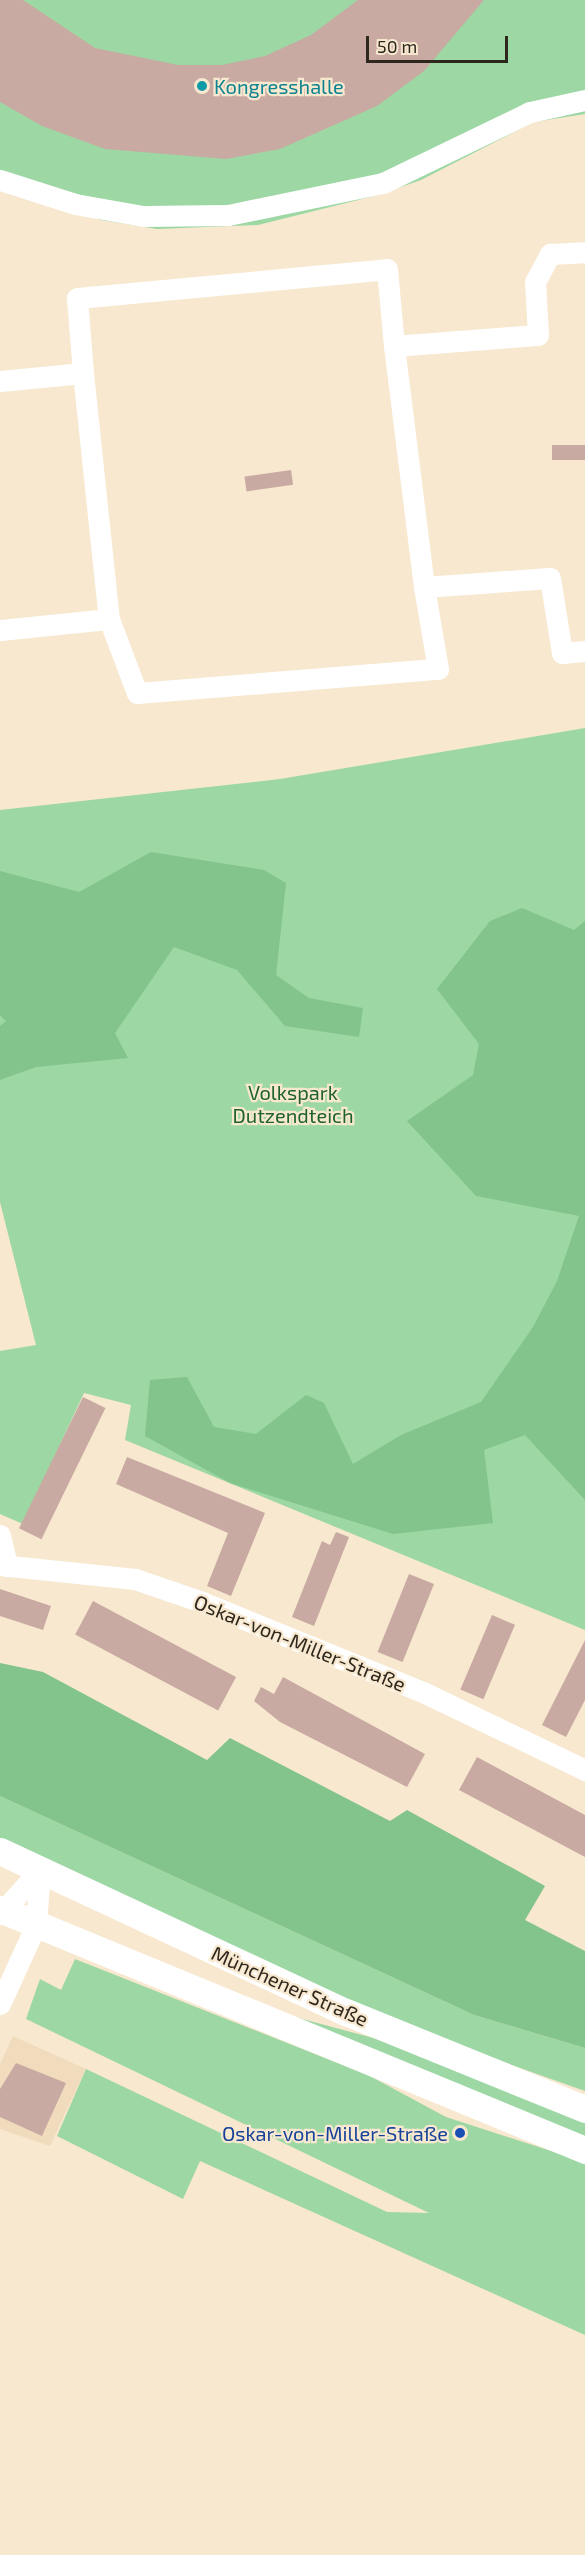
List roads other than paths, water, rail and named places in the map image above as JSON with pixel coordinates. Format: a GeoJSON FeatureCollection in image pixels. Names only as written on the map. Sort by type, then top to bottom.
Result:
{"type":"FeatureCollection","features":[{"type":"Feature","properties":{"kind":"main road","name":"Münchener Straße"},"geometry":{"type":"LineString","coordinates":[[0,1851],[346,2012],[585,2109]]}},
{"type":"Feature","properties":{"kind":"main road","name":"Münchener Straße"},"geometry":{"type":"LineString","coordinates":[[0,1911],[585,2150]]}},
{"type":"Feature","properties":{"kind":"street"},"geometry":{"type":"LineString","coordinates":[[0,180],[75,204],[134,215],[228,215],[382,183],[530,112],[585,100]]}},
{"type":"Feature","properties":{"kind":"street"},"geometry":{"type":"LineString","coordinates":[[394,346],[537,335],[535,282],[550,255],[585,252]]}},
{"type":"Feature","properties":{"kind":"street"},"geometry":{"type":"LineString","coordinates":[[387,269],[394,346],[424,587],[438,669],[137,693],[109,619],[77,298],[387,269]]}},
{"type":"Feature","properties":{"kind":"street"},"geometry":{"type":"LineString","coordinates":[[0,381],[83,373]]}},
{"type":"Feature","properties":{"kind":"street"},"geometry":{"type":"LineString","coordinates":[[424,587],[550,578],[562,653],[585,651]]}},
{"type":"Feature","properties":{"kind":"street"},"geometry":{"type":"LineString","coordinates":[[0,630],[109,619]]}},
{"type":"Feature","properties":{"kind":"street"},"geometry":{"type":"LineString","coordinates":[[0,1535],[4,1565]]}},
{"type":"Feature","properties":{"kind":"street","name":"Oskar-von-Miller-Straße"},"geometry":{"type":"LineString","coordinates":[[4,1565],[135,1580],[202,1602],[425,1693],[585,1770]]}},
{"type":"Feature","properties":{"kind":"street"},"geometry":{"type":"LineString","coordinates":[[0,1911],[40,1870]]}},
{"type":"Feature","properties":{"kind":"street"},"geometry":{"type":"LineString","coordinates":[[0,2004],[36,1925],[40,1870]]}},
{"type":"Feature","properties":{"kind":"place","name":"Kongresshalle"},"geometry":{"type":"Point","coordinates":[202,86]}},
{"type":"Feature","properties":{"kind":"place","name":"Oskar-von-Miller-Straße"},"geometry":{"type":"Point","coordinates":[460,2133]}},
{"type":"Feature","properties":{"kind":"park label","name":"Volkspark Dutzendteich"},"geometry":{"type":"Point","coordinates":[293,1104]}}]}
